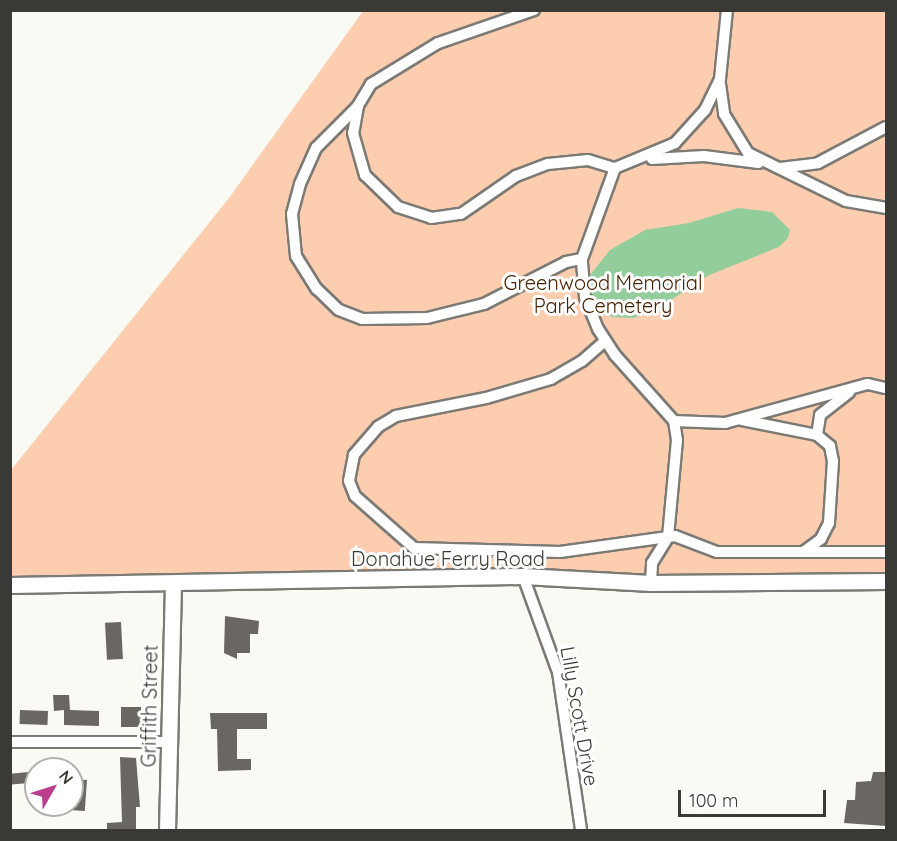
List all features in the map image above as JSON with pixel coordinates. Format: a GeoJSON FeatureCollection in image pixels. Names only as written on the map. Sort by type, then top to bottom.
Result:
{"type":"FeatureCollection","features":[{"type":"Feature","properties":{"kind":"street"},"geometry":{"type":"LineString","coordinates":[[534,10],[468,31],[413,56],[371,84],[358,106],[316,148],[300,184],[292,214],[296,256],[317,289],[339,310],[362,319],[427,318],[484,304],[566,262],[582,259]]}},
{"type":"Feature","properties":{"kind":"street"},"geometry":{"type":"LineString","coordinates":[[727,10],[720,100],[730,130],[748,153],[765,164]]}},
{"type":"Feature","properties":{"kind":"street"},"geometry":{"type":"LineString","coordinates":[[358,106],[352,133],[365,175],[386,198],[414,215],[431,218],[461,214],[516,177],[548,164],[588,160],[615,168],[637,161],[675,143],[698,122],[720,78]]}},
{"type":"Feature","properties":{"kind":"street"},"geometry":{"type":"LineString","coordinates":[[777,168],[818,163],[886,127]]}},
{"type":"Feature","properties":{"kind":"street"},"geometry":{"type":"LineString","coordinates":[[637,161],[704,156],[765,164],[846,201],[886,208]]}},
{"type":"Feature","properties":{"kind":"street"},"geometry":{"type":"LineString","coordinates":[[615,168],[582,259],[585,297],[605,341],[674,420],[677,441],[668,537],[652,563],[651,583]]}},
{"type":"Feature","properties":{"kind":"street"},"geometry":{"type":"LineString","coordinates":[[605,341],[582,361],[551,379],[486,398],[396,416],[364,441],[354,455],[349,481],[362,503],[414,548],[560,552],[668,537],[717,552],[886,552]]}},
{"type":"Feature","properties":{"kind":"street"},"geometry":{"type":"LineString","coordinates":[[674,420],[713,424],[868,384],[886,388]]}},
{"type":"Feature","properties":{"kind":"street"},"geometry":{"type":"LineString","coordinates":[[817,435],[820,415],[829,406],[868,384]]}},
{"type":"Feature","properties":{"kind":"street"},"geometry":{"type":"LineString","coordinates":[[738,419],[817,435],[832,453],[830,516],[821,539],[802,552]]}},
{"type":"Feature","properties":{"kind":"street","name":"Donahue Ferry Road"},"geometry":{"type":"LineString","coordinates":[[14,585],[523,576],[651,583],[886,581]]}},
{"type":"Feature","properties":{"kind":"street","name":"Lilly Scott Drive"},"geometry":{"type":"LineString","coordinates":[[523,576],[558,672],[581,831]]}},
{"type":"Feature","properties":{"kind":"street","name":"Griffith Street"},"geometry":{"type":"LineString","coordinates":[[167,831],[172,583]]}},
{"type":"Feature","properties":{"kind":"street"},"geometry":{"type":"LineString","coordinates":[[10,742],[168,742]]}},
{"type":"Feature","properties":{"kind":"green space","name":"Greenwood Memorial Park Cemetery"},"geometry":{"type":"Polygon","coordinates":[[[363,11],[886,11],[886,579],[173,583],[11,576],[11,470],[229,198],[363,11]]]}},
{"type":"Feature","properties":{"kind":"shaded area"},"geometry":{"type":"Polygon","coordinates":[[[738,208],[772,212],[790,230],[788,238],[779,247],[707,276],[653,312],[633,318],[612,317],[598,308],[590,290],[590,275],[610,250],[645,230],[689,223],[738,208]]]}},
{"type":"Feature","properties":{"kind":"building"},"geometry":{"type":"Polygon","coordinates":[[[225,616],[259,621],[258,634],[250,634],[250,653],[237,653],[237,659],[224,653],[225,616]]]}},
{"type":"Feature","properties":{"kind":"building"},"geometry":{"type":"Polygon","coordinates":[[[121,622],[123,659],[107,660],[105,623],[121,622]]]}},
{"type":"Feature","properties":{"kind":"building"},"geometry":{"type":"Polygon","coordinates":[[[53,695],[69,695],[70,710],[99,711],[99,726],[64,725],[64,710],[54,711],[53,695]]]}},
{"type":"Feature","properties":{"kind":"building"},"geometry":{"type":"Polygon","coordinates":[[[121,707],[141,707],[141,727],[121,727],[121,707]]]}},
{"type":"Feature","properties":{"kind":"building"},"geometry":{"type":"Polygon","coordinates":[[[20,710],[48,711],[47,725],[20,724],[20,710]]]}},
{"type":"Feature","properties":{"kind":"building"},"geometry":{"type":"Polygon","coordinates":[[[210,713],[267,713],[267,729],[237,729],[237,759],[251,759],[251,770],[218,771],[217,729],[211,729],[210,713]]]}},
{"type":"Feature","properties":{"kind":"building"},"geometry":{"type":"Polygon","coordinates":[[[120,757],[136,758],[140,807],[136,807],[136,831],[107,831],[107,823],[122,822],[120,757]]]}},
{"type":"Feature","properties":{"kind":"building"},"geometry":{"type":"Polygon","coordinates":[[[24,772],[24,783],[11,785],[10,774],[24,772]]]}},
{"type":"Feature","properties":{"kind":"building"},"geometry":{"type":"Polygon","coordinates":[[[873,772],[886,772],[886,826],[844,823],[847,800],[855,800],[856,782],[871,781],[873,772]]]}},
{"type":"Feature","properties":{"kind":"building"},"geometry":{"type":"Polygon","coordinates":[[[84,780],[87,780],[84,811],[84,780]]]}}]}
